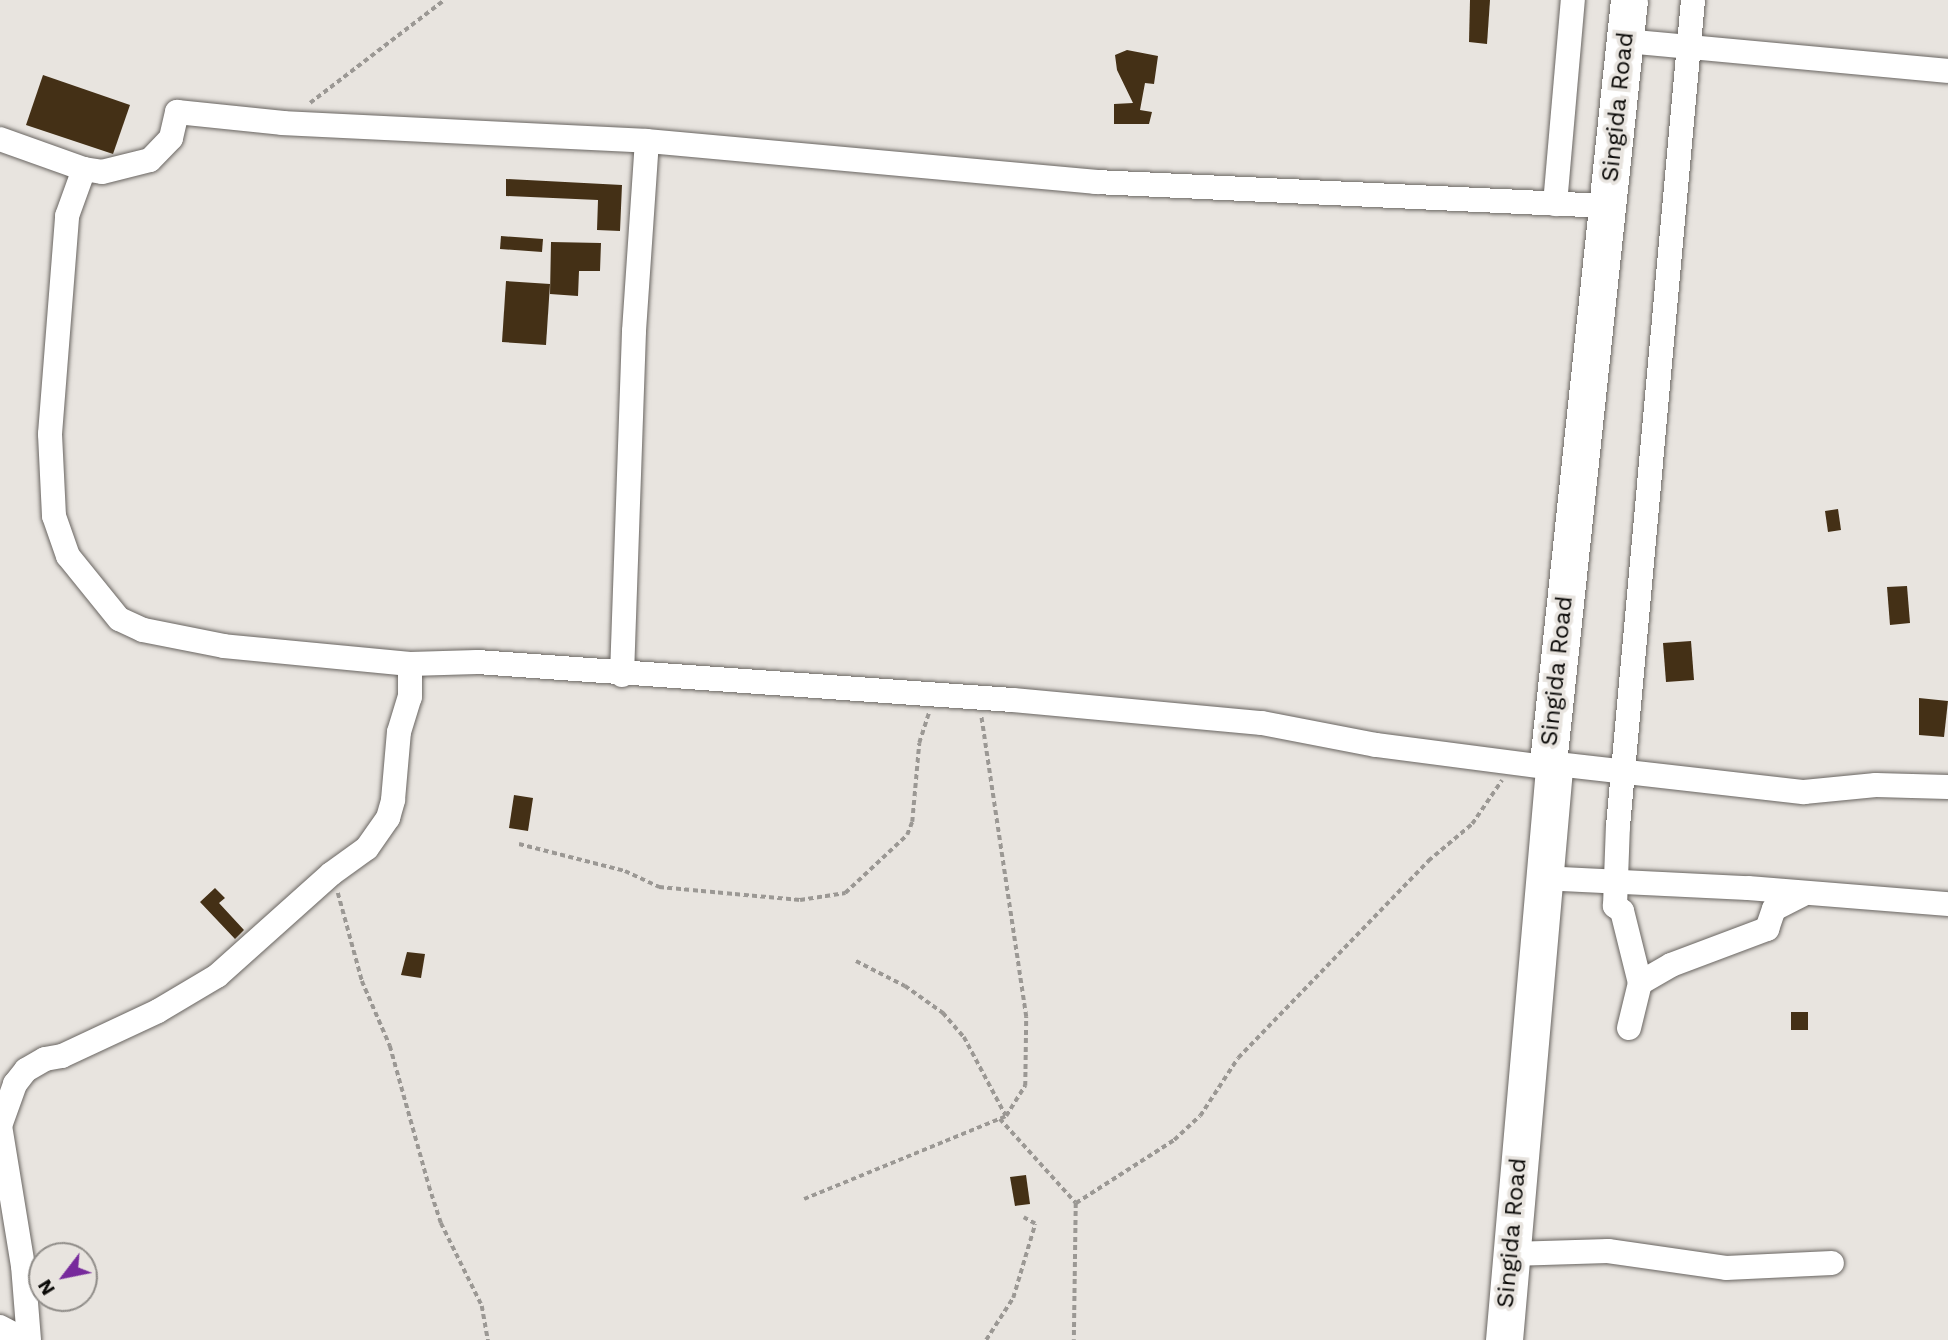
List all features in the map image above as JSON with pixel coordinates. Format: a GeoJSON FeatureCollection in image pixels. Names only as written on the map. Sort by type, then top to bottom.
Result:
{"type":"FeatureCollection","features":[{"type":"Feature","properties":{"kind":"highway","name":"Singida Road"},"geometry":{"type":"LineString","coordinates":[[1504,1340],[1541,878],[1538,765],[1607,206],[1629,0]]}},
{"type":"Feature","properties":{"kind":"street"},"geometry":{"type":"LineString","coordinates":[[1555,204],[1573,0]]}},
{"type":"Feature","properties":{"kind":"street"},"geometry":{"type":"LineString","coordinates":[[1629,1028],[1640,983],[1622,911],[1615,906],[1622,769],[1693,0]]}},
{"type":"Feature","properties":{"kind":"street"},"geometry":{"type":"LineString","coordinates":[[1625,41],[1948,71]]}},
{"type":"Feature","properties":{"kind":"street"},"geometry":{"type":"LineString","coordinates":[[0,139],[85,169],[102,172],[150,160],[171,138],[177,112],[283,123],[647,141],[982,174],[1607,206]]}},
{"type":"Feature","properties":{"kind":"street"},"geometry":{"type":"LineString","coordinates":[[622,675],[634,331],[647,141]]}},
{"type":"Feature","properties":{"kind":"street"},"geometry":{"type":"LineString","coordinates":[[85,169],[67,216],[50,434],[54,516],[68,556],[119,619],[143,630],[224,646],[410,664],[477,662],[622,675],[935,694],[1262,723],[1538,765],[1622,769],[1804,792],[1876,785],[1948,787]]}},
{"type":"Feature","properties":{"kind":"street"},"geometry":{"type":"LineString","coordinates":[[17,1335],[0,1126],[15,1084],[26,1070],[45,1059],[62,1056],[158,1011],[217,976],[331,874],[367,848],[388,818],[399,732],[410,697],[410,664]]}},
{"type":"Feature","properties":{"kind":"street"},"geometry":{"type":"LineString","coordinates":[[1541,878],[1948,905]]}},
{"type":"Feature","properties":{"kind":"street"},"geometry":{"type":"LineString","coordinates":[[1640,983],[1671,965],[1767,929],[1774,909],[1803,894]]}},
{"type":"Feature","properties":{"kind":"street"},"geometry":{"type":"LineString","coordinates":[[1511,1254],[1608,1251],[1726,1268],[1832,1263]]}},
{"type":"Feature","properties":{"kind":"path"},"geometry":{"type":"LineString","coordinates":[[283,123],[444,0]]}},
{"type":"Feature","properties":{"kind":"path"},"geometry":{"type":"LineString","coordinates":[[519,844],[613,867],[659,887],[800,900],[845,893],[898,844],[912,822],[919,743],[935,694]]}},
{"type":"Feature","properties":{"kind":"path"},"geometry":{"type":"LineString","coordinates":[[804,1199],[1003,1117],[1025,1086],[1026,1017],[997,801],[977,698]]}},
{"type":"Feature","properties":{"kind":"path"},"geometry":{"type":"LineString","coordinates":[[1076,1203],[1174,1140],[1200,1116],[1238,1058],[1428,861],[1538,765]]}},
{"type":"Feature","properties":{"kind":"path"},"geometry":{"type":"LineString","coordinates":[[331,874],[352,931],[362,981],[390,1046],[433,1198],[482,1306],[488,1340]]}},
{"type":"Feature","properties":{"kind":"path"},"geometry":{"type":"LineString","coordinates":[[856,961],[905,986],[943,1013],[964,1037],[1003,1117],[1076,1203],[1074,1340]]}},
{"type":"Feature","properties":{"kind":"path"},"geometry":{"type":"LineString","coordinates":[[986,1340],[1013,1298],[1035,1224],[1024,1218]]}},
{"type":"Feature","properties":{"kind":"building"},"geometry":{"type":"Polygon","coordinates":[[[1470,0],[1490,0],[1487,44],[1469,42],[1470,0]]]}},
{"type":"Feature","properties":{"kind":"building"},"geometry":{"type":"Polygon","coordinates":[[[1127,50],[1158,56],[1154,84],[1145,83],[1140,110],[1152,112],[1149,124],[1114,124],[1114,104],[1133,103],[1117,70],[1115,55],[1127,50]]]}},
{"type":"Feature","properties":{"kind":"building"},"geometry":{"type":"Polygon","coordinates":[[[43,75],[130,105],[113,154],[26,125],[43,75]]]}},
{"type":"Feature","properties":{"kind":"building"},"geometry":{"type":"Polygon","coordinates":[[[506,179],[622,185],[620,231],[597,230],[598,200],[506,196],[506,179]]]}},
{"type":"Feature","properties":{"kind":"building"},"geometry":{"type":"Polygon","coordinates":[[[501,236],[543,239],[542,252],[500,249],[501,236]]]}},
{"type":"Feature","properties":{"kind":"building"},"geometry":{"type":"Polygon","coordinates":[[[551,242],[601,243],[600,271],[579,271],[578,296],[550,294],[551,242]]]}},
{"type":"Feature","properties":{"kind":"building"},"geometry":{"type":"Polygon","coordinates":[[[506,281],[550,284],[546,345],[502,342],[506,281]]]}},
{"type":"Feature","properties":{"kind":"building"},"geometry":{"type":"Polygon","coordinates":[[[1838,509],[1841,530],[1828,532],[1825,511],[1838,509]]]}},
{"type":"Feature","properties":{"kind":"building"},"geometry":{"type":"Polygon","coordinates":[[[1907,586],[1910,623],[1890,625],[1887,587],[1907,586]]]}},
{"type":"Feature","properties":{"kind":"building"},"geometry":{"type":"Polygon","coordinates":[[[1691,641],[1694,680],[1666,682],[1663,643],[1691,641]]]}},
{"type":"Feature","properties":{"kind":"building"},"geometry":{"type":"Polygon","coordinates":[[[1919,698],[1948,701],[1944,737],[1919,735],[1919,698]]]}},
{"type":"Feature","properties":{"kind":"building"},"geometry":{"type":"Polygon","coordinates":[[[514,795],[533,798],[528,831],[509,828],[514,795]]]}},
{"type":"Feature","properties":{"kind":"building"},"geometry":{"type":"Polygon","coordinates":[[[215,888],[225,898],[219,903],[244,930],[235,939],[200,902],[215,888]]]}},
{"type":"Feature","properties":{"kind":"building"},"geometry":{"type":"Polygon","coordinates":[[[407,952],[425,954],[421,978],[401,975],[407,952]]]}},
{"type":"Feature","properties":{"kind":"building"},"geometry":{"type":"Polygon","coordinates":[[[1791,1012],[1808,1012],[1808,1030],[1791,1030],[1791,1012]]]}},
{"type":"Feature","properties":{"kind":"building"},"geometry":{"type":"Polygon","coordinates":[[[1026,1175],[1030,1204],[1015,1206],[1010,1177],[1026,1175]]]}}]}
